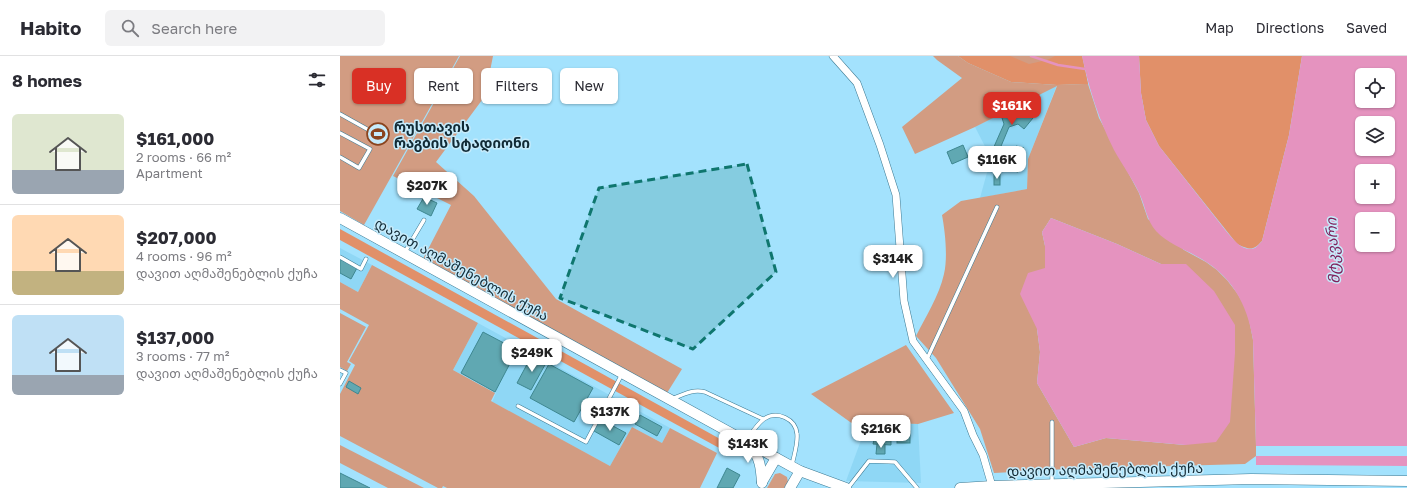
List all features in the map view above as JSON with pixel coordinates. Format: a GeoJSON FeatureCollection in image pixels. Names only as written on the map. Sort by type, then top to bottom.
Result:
{"type":"FeatureCollection","features":[{"type":"Feature","properties":{"kind":"main road","name":"დავით აღმაშენებლის ქუჩა"},"geometry":{"type":"LineString","coordinates":[[340,218],[796,469],[847,488]]}},
{"type":"Feature","properties":{"kind":"main road"},"geometry":{"type":"LineString","coordinates":[[746,442],[756,453],[761,468],[760,485]]}},
{"type":"Feature","properties":{"kind":"main road"},"geometry":{"type":"LineString","coordinates":[[760,485],[776,458]]}},
{"type":"Feature","properties":{"kind":"main road"},"geometry":{"type":"LineString","coordinates":[[790,488],[796,469]]}},
{"type":"Feature","properties":{"kind":"main road","name":"დავით აღმაშენებლის ქუჩა"},"geometry":{"type":"LineString","coordinates":[[960,488],[1251,479],[1407,481]]}},
{"type":"Feature","properties":{"kind":"street"},"geometry":{"type":"LineString","coordinates":[[833,56],[857,83],[896,195],[904,301],[913,341],[964,411],[973,435],[983,455],[991,487]]}},
{"type":"Feature","properties":{"kind":"lane"},"geometry":{"type":"LineString","coordinates":[[340,114],[383,138]]}},
{"type":"Feature","properties":{"kind":"lane"},"geometry":{"type":"LineString","coordinates":[[340,133],[370,149],[359,168],[340,157]]}},
{"type":"Feature","properties":{"kind":"lane"},"geometry":{"type":"LineString","coordinates":[[926,360],[997,207]]}},
{"type":"Feature","properties":{"kind":"lane"},"geometry":{"type":"LineString","coordinates":[[404,253],[424,220]]}},
{"type":"Feature","properties":{"kind":"lane"},"geometry":{"type":"LineString","coordinates":[[340,257],[361,269],[366,259]]}},
{"type":"Feature","properties":{"kind":"lane"},"geometry":{"type":"LineString","coordinates":[[340,370],[346,373],[340,384]]}},
{"type":"Feature","properties":{"kind":"lane"},"geometry":{"type":"LineString","coordinates":[[518,406],[586,442],[622,374]]}},
{"type":"Feature","properties":{"kind":"lane"},"geometry":{"type":"LineString","coordinates":[[670,400],[697,390],[705,392],[763,419]]}},
{"type":"Feature","properties":{"kind":"lane"},"geometry":{"type":"LineString","coordinates":[[746,442],[763,419],[770,416],[787,418],[794,423],[797,436],[796,469]]}},
{"type":"Feature","properties":{"kind":"lane"},"geometry":{"type":"LineString","coordinates":[[1052,422],[1052,484]]}},
{"type":"Feature","properties":{"kind":"lane"},"geometry":{"type":"LineString","coordinates":[[847,488],[869,461],[895,462],[917,488]]}},
{"type":"Feature","properties":{"kind":"highlighted area"},"geometry":{"type":"Polygon","coordinates":[[[747,164],[776,272],[693,349],[560,298],[599,188],[747,164]]]}},
{"type":"Feature","properties":{"kind":"shaded area","name":"რუსთავის რაგბის სტადიონი"},"geometry":{"type":"Polygon","coordinates":[[[340,56],[459,56],[452,68],[414,68],[414,104],[432,104],[364,225],[340,211],[340,56]]]}},
{"type":"Feature","properties":{"kind":"shaded area"},"geometry":{"type":"Polygon","coordinates":[[[460,56],[493,56],[491,68],[481,68],[481,101],[436,162],[474,196],[556,299],[682,369],[667,393],[423,259],[451,205],[393,176],[433,104],[473,104],[473,68],[453,68],[460,56]]]}},
{"type":"Feature","properties":{"kind":"shaded area"},"geometry":{"type":"Polygon","coordinates":[[[933,56],[958,56],[968,63],[1011,82],[1057,85],[1085,84],[984,56],[1082,56],[1088,84],[1099,118],[1139,193],[1148,219],[1184,250],[1217,270],[1237,293],[1246,308],[1253,340],[1256,456],[1245,464],[1068,469],[994,473],[980,429],[936,358],[916,336],[936,298],[944,274],[946,252],[942,215],[961,201],[1027,189],[1028,159],[1057,86],[975,127],[915,154],[902,127],[962,78],[933,56]],[[1051,218],[1042,232],[1045,246],[1045,268],[1037,329],[1040,352],[1037,383],[1074,447],[1106,438],[1185,445],[1186,264],[1161,264],[1117,244],[1051,218]]]}},
{"type":"Feature","properties":{"kind":"shaded area"},"geometry":{"type":"Polygon","coordinates":[[[958,56],[1010,56],[1029,64],[1047,60],[1055,56],[1082,56],[1088,84],[1057,85],[1011,82],[968,63],[958,56]]]}},
{"type":"Feature","properties":{"kind":"shaded area"},"geometry":{"type":"Polygon","coordinates":[[[1139,56],[1302,56],[1289,135],[1262,241],[1256,247],[1248,248],[1237,244],[1159,146],[1146,120],[1141,93],[1139,56]]]}},
{"type":"Feature","properties":{"kind":"shaded area"},"geometry":{"type":"Polygon","coordinates":[[[1057,85],[1028,159],[1027,189],[980,198],[991,158],[975,127],[1057,85]]]}},
{"type":"Feature","properties":{"kind":"shaded area"},"geometry":{"type":"Polygon","coordinates":[[[340,229],[731,445],[721,449],[340,240],[340,229]]]}},
{"type":"Feature","properties":{"kind":"shaded area"},"geometry":{"type":"Polygon","coordinates":[[[340,248],[372,265],[358,292],[340,282],[340,248]]]}},
{"type":"Feature","properties":{"kind":"shaded area"},"geometry":{"type":"Polygon","coordinates":[[[372,265],[478,323],[453,370],[495,393],[491,401],[610,466],[632,427],[662,443],[670,428],[717,453],[700,488],[447,488],[443,486],[442,488],[438,488],[340,436],[340,394],[355,365],[349,361],[369,325],[340,309],[340,282],[358,292],[372,265]]]}},
{"type":"Feature","properties":{"kind":"shaded area"},"geometry":{"type":"Polygon","coordinates":[[[340,313],[366,327],[347,362],[351,364],[347,371],[340,367],[340,313]]]}},
{"type":"Feature","properties":{"kind":"shaded area"},"geometry":{"type":"Polygon","coordinates":[[[478,323],[670,428],[662,443],[632,427],[610,466],[492,402],[496,393],[453,370],[478,323]]]}},
{"type":"Feature","properties":{"kind":"shaded area"},"geometry":{"type":"Polygon","coordinates":[[[906,345],[954,413],[918,424],[892,423],[864,432],[811,394],[906,345]]]}},
{"type":"Feature","properties":{"kind":"shaded area"},"geometry":{"type":"Polygon","coordinates":[[[892,423],[918,424],[921,483],[846,481],[864,432],[892,423]]]}},
{"type":"Feature","properties":{"kind":"shaded area"},"geometry":{"type":"Polygon","coordinates":[[[340,445],[424,488],[388,488],[340,463],[340,445]]]}},
{"type":"Feature","properties":{"kind":"shaded area"},"geometry":{"type":"Polygon","coordinates":[[[780,473],[787,477],[788,482],[784,488],[767,488],[775,474],[780,473]]]}},
{"type":"Feature","properties":{"kind":"water","name":"მტკვარი"},"geometry":{"type":"Polygon","coordinates":[[[1082,56],[1139,56],[1141,93],[1146,120],[1159,146],[1232,238],[1242,247],[1251,249],[1255,248],[1262,241],[1289,135],[1302,56],[1407,56],[1407,446],[1256,446],[1253,340],[1242,302],[1228,281],[1219,272],[1208,263],[1165,239],[1153,227],[1137,189],[1114,150],[1091,92],[1082,56]]]}},
{"type":"Feature","properties":{"kind":"water"},"geometry":{"type":"Polygon","coordinates":[[[1051,218],[1117,244],[1161,264],[1186,264],[1214,291],[1235,325],[1235,353],[1230,422],[1216,442],[1185,445],[1106,438],[1074,447],[1037,383],[1040,352],[1037,329],[1020,294],[1028,273],[1045,268],[1045,246],[1042,232],[1051,218]]]}},
{"type":"Feature","properties":{"kind":"water"},"geometry":{"type":"Polygon","coordinates":[[[1256,456],[1407,456],[1407,488],[1256,488],[1256,456]]]}},
{"type":"Feature","properties":{"kind":"pier"},"geometry":{"type":"Polygon","coordinates":[[[1254,465],[1407,466],[1407,488],[1254,488],[1254,465]]]}},
{"type":"Feature","properties":{"kind":"building"},"geometry":{"type":"Polygon","coordinates":[[[1021,109],[1033,118],[1024,129],[1018,124],[1009,127],[999,151],[993,149],[1004,124],[1002,118],[1018,113],[1021,109]]]}},
{"type":"Feature","properties":{"kind":"building"},"geometry":{"type":"Polygon","coordinates":[[[963,145],[968,157],[952,164],[947,152],[963,145]]]}},
{"type":"Feature","properties":{"kind":"building"},"geometry":{"type":"Polygon","coordinates":[[[1016,146],[1024,148],[1018,172],[1010,170],[1016,146]]]}},
{"type":"Feature","properties":{"kind":"building"},"geometry":{"type":"Polygon","coordinates":[[[994,174],[1000,174],[1000,185],[994,185],[994,174]]]}},
{"type":"Feature","properties":{"kind":"building"},"geometry":{"type":"Polygon","coordinates":[[[424,197],[437,203],[431,216],[417,209],[424,197]]]}},
{"type":"Feature","properties":{"kind":"building"},"geometry":{"type":"Polygon","coordinates":[[[340,259],[357,268],[351,279],[340,273],[340,259]]]}},
{"type":"Feature","properties":{"kind":"building"},"geometry":{"type":"Polygon","coordinates":[[[483,332],[517,350],[495,392],[461,373],[483,332]]]}},
{"type":"Feature","properties":{"kind":"building"},"geometry":{"type":"Polygon","coordinates":[[[532,355],[546,363],[531,390],[517,383],[532,355]]]}},
{"type":"Feature","properties":{"kind":"building"},"geometry":{"type":"Polygon","coordinates":[[[549,364],[593,388],[574,422],[530,398],[549,364]]]}},
{"type":"Feature","properties":{"kind":"building"},"geometry":{"type":"Polygon","coordinates":[[[349,381],[361,388],[358,394],[346,387],[349,381]]]}},
{"type":"Feature","properties":{"kind":"building"},"geometry":{"type":"Polygon","coordinates":[[[640,415],[662,427],[657,436],[635,424],[640,415]]]}},
{"type":"Feature","properties":{"kind":"building"},"geometry":{"type":"Polygon","coordinates":[[[600,419],[626,433],[619,445],[594,431],[600,419]]]}},
{"type":"Feature","properties":{"kind":"building"},"geometry":{"type":"Polygon","coordinates":[[[897,431],[910,431],[910,443],[897,443],[897,431]]]}},
{"type":"Feature","properties":{"kind":"building"},"geometry":{"type":"Polygon","coordinates":[[[874,440],[891,440],[891,445],[873,444],[874,440]]]}},
{"type":"Feature","properties":{"kind":"building"},"geometry":{"type":"Polygon","coordinates":[[[877,444],[885,444],[885,454],[876,454],[877,444]]]}},
{"type":"Feature","properties":{"kind":"building"},"geometry":{"type":"Polygon","coordinates":[[[727,468],[740,475],[733,488],[717,488],[727,468]]]}},
{"type":"Feature","properties":{"kind":"building"},"geometry":{"type":"Polygon","coordinates":[[[340,473],[370,488],[340,488],[340,473]]]}},
{"type":"Feature","properties":{"kind":"waterway"},"geometry":{"type":"LineString","coordinates":[[1031,56],[1058,65],[1085,69]]}},
{"type":"Feature","properties":{"kind":"place","name":"რუსთავის რაგბის სტადიონი"},"geometry":{"type":"Point","coordinates":[378,134]}}]}
